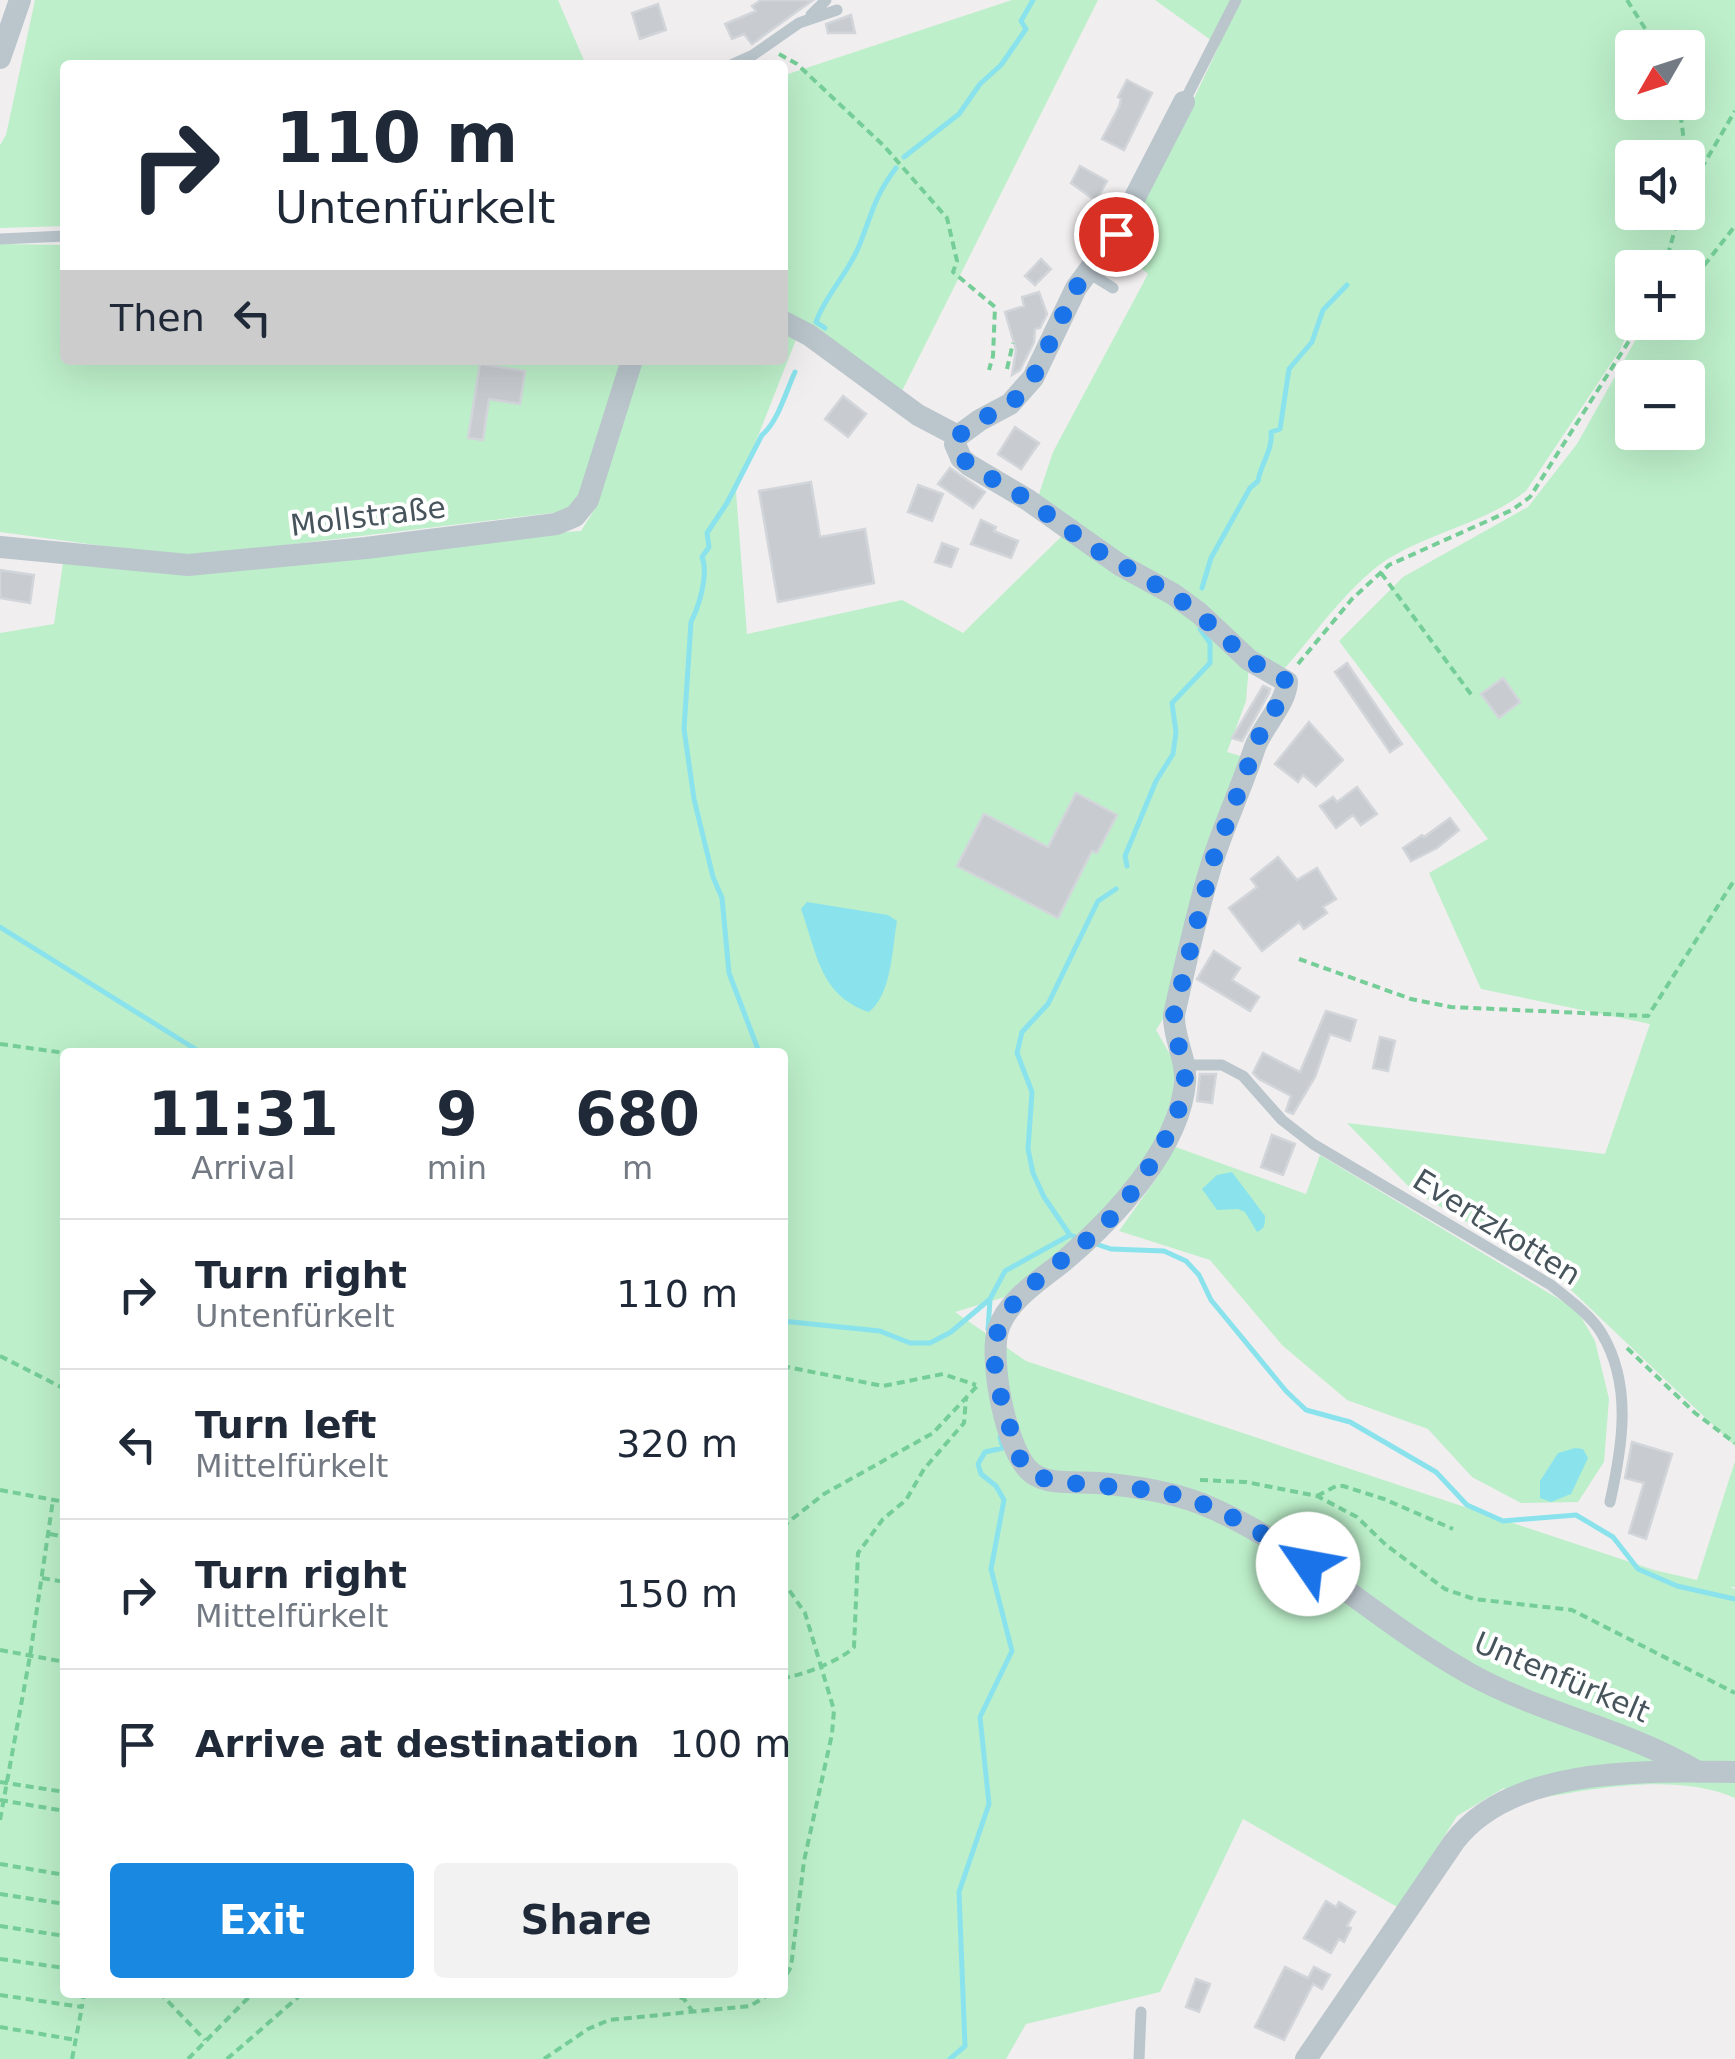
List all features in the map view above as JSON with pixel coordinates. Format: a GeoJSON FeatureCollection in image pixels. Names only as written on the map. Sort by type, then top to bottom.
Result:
{"type":"FeatureCollection","features":[{"type":"Feature","properties":{"kind":"street"},"geometry":{"type":"LineString","coordinates":[[0,58],[20,0]]}},
{"type":"Feature","properties":{"kind":"street"},"geometry":{"type":"LineString","coordinates":[[958,436],[1010,404],[1033,378],[1076,288],[1116,234],[1184,102]]}},
{"type":"Feature","properties":{"kind":"street"},"geometry":{"type":"LineString","coordinates":[[788,324],[810,335],[918,416],[958,436]]}},
{"type":"Feature","properties":{"kind":"street","name":"Mollstraße"},"geometry":{"type":"LineString","coordinates":[[0,548],[188,565],[556,524],[575,516],[588,500],[630,365]]}},
{"type":"Feature","properties":{"kind":"street"},"geometry":{"type":"LineString","coordinates":[[958,436],[957,452],[969,465],[1028,500],[1093,548],[1172,594],[1249,660],[1284,678]]}},
{"type":"Feature","properties":{"kind":"street","name":"Untenfürkelt"},"geometry":{"type":"LineString","coordinates":[[1284,678],[1288,688],[1255,746],[1212,863],[1196,922],[1174,1015],[1185,1080],[1171,1128],[1141,1180],[1101,1228],[1014,1303],[1001,1320],[995,1354],[1002,1400],[1020,1458],[1037,1476],[1164,1492],[1221,1512],[1278,1543],[1480,1680],[1556,1713],[1667,1753],[1698,1772]]}},
{"type":"Feature","properties":{"kind":"street"},"geometry":{"type":"LineString","coordinates":[[1306,2059],[1454,1842],[1480,1816],[1523,1794],[1557,1783],[1603,1776],[1735,1772]]}},
{"type":"Feature","properties":{"kind":"lane"},"geometry":{"type":"LineString","coordinates":[[741,60],[808,18],[826,0]]}},
{"type":"Feature","properties":{"kind":"lane"},"geometry":{"type":"LineString","coordinates":[[1184,102],[1236,0]]}},
{"type":"Feature","properties":{"kind":"lane"},"geometry":{"type":"LineString","coordinates":[[808,18],[837,10]]}},
{"type":"Feature","properties":{"kind":"lane"},"geometry":{"type":"LineString","coordinates":[[0,239],[60,236]]}},
{"type":"Feature","properties":{"kind":"lane"},"geometry":{"type":"LineString","coordinates":[[1086,272],[1114,288]]}},
{"type":"Feature","properties":{"kind":"lane","name":"Evertzkotten"},"geometry":{"type":"LineString","coordinates":[[1184,1065],[1222,1065],[1242,1076],[1282,1120],[1313,1144],[1551,1285],[1602,1332]]}},
{"type":"Feature","properties":{"kind":"lane"},"geometry":{"type":"LineString","coordinates":[[1602,1332],[1615,1370],[1624,1420],[1610,1502]]}},
{"type":"Feature","properties":{"kind":"lane"},"geometry":{"type":"LineString","coordinates":[[1140,2059],[1141,2012]]}},
{"type":"Feature","properties":{"kind":"path"},"geometry":{"type":"LineString","coordinates":[[1627,0],[1646,30]]}},
{"type":"Feature","properties":{"kind":"path"},"geometry":{"type":"LineString","coordinates":[[766,47],[797,64],[860,123],[903,166],[946,218],[958,260],[953,272],[995,306],[990,370]]}},
{"type":"Feature","properties":{"kind":"path"},"geometry":{"type":"LineString","coordinates":[[1705,161],[1735,111]]}},
{"type":"Feature","properties":{"kind":"path"},"geometry":{"type":"LineString","coordinates":[[1705,264],[1735,226]]}},
{"type":"Feature","properties":{"kind":"path"},"geometry":{"type":"LineString","coordinates":[[1284,678],[1380,572],[1408,554],[1512,510],[1530,497],[1630,340]]}},
{"type":"Feature","properties":{"kind":"path"},"geometry":{"type":"LineString","coordinates":[[1007,370],[1013,343]]}},
{"type":"Feature","properties":{"kind":"path"},"geometry":{"type":"LineString","coordinates":[[1380,572],[1474,697]]}},
{"type":"Feature","properties":{"kind":"path"},"geometry":{"type":"LineString","coordinates":[[1300,959],[1411,999],[1451,1007],[1648,1016],[1735,880]]}},
{"type":"Feature","properties":{"kind":"path"},"geometry":{"type":"LineString","coordinates":[[0,1044],[60,1052]]}},
{"type":"Feature","properties":{"kind":"path"},"geometry":{"type":"LineString","coordinates":[[1602,1332],[1624,1345],[1695,1414],[1735,1443]]}},
{"type":"Feature","properties":{"kind":"path"},"geometry":{"type":"LineString","coordinates":[[0,1356],[60,1386]]}},
{"type":"Feature","properties":{"kind":"path"},"geometry":{"type":"LineString","coordinates":[[788,1367],[883,1386],[943,1374],[1002,1400]]}},
{"type":"Feature","properties":{"kind":"path"},"geometry":{"type":"LineString","coordinates":[[788,1522],[824,1494],[933,1432],[977,1386]]}},
{"type":"Feature","properties":{"kind":"path"},"geometry":{"type":"LineString","coordinates":[[788,1677],[844,1657],[854,1647],[858,1553],[883,1519],[906,1500],[924,1469],[964,1423],[966,1398]]}},
{"type":"Feature","properties":{"kind":"path"},"geometry":{"type":"LineString","coordinates":[[1198,1480],[1235,1481],[1317,1496],[1357,1517],[1386,1545],[1444,1589],[1474,1599],[1572,1610],[1735,1692]]}},
{"type":"Feature","properties":{"kind":"path"},"geometry":{"type":"LineString","coordinates":[[1317,1496],[1343,1486],[1453,1529]]}},
{"type":"Feature","properties":{"kind":"path"},"geometry":{"type":"LineString","coordinates":[[0,1490],[60,1501]]}},
{"type":"Feature","properties":{"kind":"path"},"geometry":{"type":"LineString","coordinates":[[0,1820],[53,1500]]}},
{"type":"Feature","properties":{"kind":"path"},"geometry":{"type":"LineString","coordinates":[[48,1534],[60,1536]]}},
{"type":"Feature","properties":{"kind":"path"},"geometry":{"type":"LineString","coordinates":[[42,1578],[60,1581]]}},
{"type":"Feature","properties":{"kind":"path"},"geometry":{"type":"LineString","coordinates":[[788,1589],[804,1614],[834,1710],[804,1861],[788,1972]]}},
{"type":"Feature","properties":{"kind":"path"},"geometry":{"type":"LineString","coordinates":[[0,1650],[60,1661]]}},
{"type":"Feature","properties":{"kind":"path"},"geometry":{"type":"LineString","coordinates":[[0,1767],[10,1769]]}},
{"type":"Feature","properties":{"kind":"path"},"geometry":{"type":"LineString","coordinates":[[0,1782],[60,1791]]}},
{"type":"Feature","properties":{"kind":"path"},"geometry":{"type":"LineString","coordinates":[[2,1800],[60,1810]]}},
{"type":"Feature","properties":{"kind":"path"},"geometry":{"type":"LineString","coordinates":[[0,1864],[60,1874]]}},
{"type":"Feature","properties":{"kind":"path"},"geometry":{"type":"LineString","coordinates":[[0,1894],[60,1903]]}},
{"type":"Feature","properties":{"kind":"path"},"geometry":{"type":"LineString","coordinates":[[0,1926],[60,1935]]}},
{"type":"Feature","properties":{"kind":"path"},"geometry":{"type":"LineString","coordinates":[[0,1959],[60,1967]]}},
{"type":"Feature","properties":{"kind":"path"},"geometry":{"type":"LineString","coordinates":[[0,1995],[82,2007]]}},
{"type":"Feature","properties":{"kind":"path"},"geometry":{"type":"LineString","coordinates":[[72,2059],[83,1998]]}},
{"type":"Feature","properties":{"kind":"path"},"geometry":{"type":"LineString","coordinates":[[166,1998],[205,2040]]}},
{"type":"Feature","properties":{"kind":"path"},"geometry":{"type":"LineString","coordinates":[[188,2059],[248,1998]]}},
{"type":"Feature","properties":{"kind":"path"},"geometry":{"type":"LineString","coordinates":[[227,2059],[297,1998]]}},
{"type":"Feature","properties":{"kind":"path"},"geometry":{"type":"LineString","coordinates":[[682,1998],[692,2012]]}},
{"type":"Feature","properties":{"kind":"path"},"geometry":{"type":"LineString","coordinates":[[544,2059],[600,2023],[750,2006],[763,1998]]}},
{"type":"Feature","properties":{"kind":"path"},"geometry":{"type":"LineString","coordinates":[[0,2027],[76,2040]]}},
{"type":"Feature","properties":{"kind":"green space"},"geometry":{"type":"Polygon","coordinates":[[[35,0],[558,0],[584,60],[60,60],[60,226],[0,228],[0,145],[6,135],[35,0]]]}},
{"type":"Feature","properties":{"kind":"green space"},"geometry":{"type":"Polygon","coordinates":[[[1012,0],[1098,0],[901,393],[788,314],[788,74],[1012,0]]]}},
{"type":"Feature","properties":{"kind":"green space"},"geometry":{"type":"Polygon","coordinates":[[[1155,0],[1735,0],[1735,1446],[1550,1270],[1413,1191],[1347,1123],[1605,1154],[1650,1024],[1481,989],[1429,873],[1488,839],[1339,641],[1403,577],[1528,507],[1577,444],[1615,376],[1615,450],[1705,450],[1705,360],[1624,360],[1635,340],[1705,340],[1705,250],[1615,250],[1615,340],[1624,340],[1526,491],[1495,511],[1409,547],[1379,565],[1350,592],[1285,668],[1258,658],[1038,497],[1053,452],[1148,274],[1115,245],[1175,138],[1219,46],[1155,0]]]}},
{"type":"Feature","properties":{"kind":"green space"},"geometry":{"type":"Polygon","coordinates":[[[0,244],[60,245],[60,365],[625,365],[588,485],[568,511],[185,557],[0,532],[0,244]]]}},
{"type":"Feature","properties":{"kind":"green space"},"geometry":{"type":"Polygon","coordinates":[[[788,332],[797,337],[788,360],[788,332]]]}},
{"type":"Feature","properties":{"kind":"green space"},"geometry":{"type":"Polygon","coordinates":[[[638,365],[786,365],[736,492],[747,634],[902,600],[963,633],[1064,534],[1180,606],[1249,664],[1246,701],[1227,752],[1247,758],[1166,1014],[1156,1030],[1175,1063],[1173,1093],[1163,1127],[1142,1164],[1085,1231],[1005,1297],[955,1312],[1026,1361],[1654,1570],[1697,1580],[1735,1461],[1735,1587],[1730,1587],[1735,1589],[1735,1798],[1711,1790],[1657,1784],[1600,1788],[1521,1802],[1504,1788],[1457,1816],[1399,1908],[1243,1819],[1160,1992],[1026,2024],[1006,2059],[0,2059],[0,633],[54,624],[63,563],[581,531],[598,504],[638,365]]]}},
{"type":"Feature","properties":{"kind":"green space"},"geometry":{"type":"Polygon","coordinates":[[[1173,1146],[1306,1194],[1320,1155],[1577,1310],[1595,1341],[1609,1399],[1604,1462],[1578,1502],[1521,1503],[1472,1477],[1428,1429],[1347,1400],[1282,1345],[1210,1260],[1119,1231],[1158,1176],[1173,1146]]]}},
{"type":"Feature","properties":{"kind":"water"},"geometry":{"type":"Polygon","coordinates":[[[807,902],[888,915],[897,921],[887,982],[869,1012],[853,1005],[830,984],[801,909],[807,902]]]}},
{"type":"Feature","properties":{"kind":"water"},"geometry":{"type":"Polygon","coordinates":[[[1232,1172],[1265,1216],[1264,1226],[1257,1232],[1245,1212],[1217,1210],[1202,1189],[1217,1175],[1232,1172]]]}},
{"type":"Feature","properties":{"kind":"water"},"geometry":{"type":"Polygon","coordinates":[[[1583,1449],[1588,1458],[1571,1494],[1551,1502],[1540,1498],[1540,1481],[1558,1453],[1583,1449]]]}},
{"type":"Feature","properties":{"kind":"building"},"geometry":{"type":"Polygon","coordinates":[[[761,0],[813,0],[752,44],[744,34],[732,39],[725,24],[756,11],[752,6],[761,0]]]}},
{"type":"Feature","properties":{"kind":"building"},"geometry":{"type":"Polygon","coordinates":[[[658,4],[666,30],[640,39],[632,13],[658,4]]]}},
{"type":"Feature","properties":{"kind":"building"},"geometry":{"type":"Polygon","coordinates":[[[851,15],[855,33],[828,33],[826,24],[851,15]]]}},
{"type":"Feature","properties":{"kind":"building"},"geometry":{"type":"Polygon","coordinates":[[[1127,80],[1152,93],[1124,150],[1102,139],[1119,107],[1118,97],[1127,80]]]}},
{"type":"Feature","properties":{"kind":"building"},"geometry":{"type":"Polygon","coordinates":[[[1080,166],[1107,181],[1096,201],[1071,183],[1080,166]]]}},
{"type":"Feature","properties":{"kind":"building"},"geometry":{"type":"Polygon","coordinates":[[[1041,259],[1051,269],[1035,285],[1025,276],[1041,259]]]}},
{"type":"Feature","properties":{"kind":"building"},"geometry":{"type":"Polygon","coordinates":[[[1039,292],[1047,314],[1040,328],[1035,329],[1034,342],[1020,370],[1012,375],[1016,350],[1005,312],[1024,306],[1022,297],[1039,292]]]}},
{"type":"Feature","properties":{"kind":"building"},"geometry":{"type":"Polygon","coordinates":[[[480,365],[525,371],[520,404],[489,399],[483,440],[468,438],[480,365]]]}},
{"type":"Feature","properties":{"kind":"building"},"geometry":{"type":"Polygon","coordinates":[[[843,396],[866,414],[848,437],[825,419],[843,396]]]}},
{"type":"Feature","properties":{"kind":"building"},"geometry":{"type":"Polygon","coordinates":[[[1015,427],[1039,443],[1021,469],[998,454],[1015,427]]]}},
{"type":"Feature","properties":{"kind":"building"},"geometry":{"type":"Polygon","coordinates":[[[950,468],[985,492],[973,508],[938,484],[950,468]]]}},
{"type":"Feature","properties":{"kind":"building"},"geometry":{"type":"Polygon","coordinates":[[[811,482],[820,537],[865,529],[874,583],[778,602],[759,491],[811,482]]]}},
{"type":"Feature","properties":{"kind":"building"},"geometry":{"type":"Polygon","coordinates":[[[918,485],[943,494],[932,521],[908,512],[918,485]]]}},
{"type":"Feature","properties":{"kind":"building"},"geometry":{"type":"Polygon","coordinates":[[[981,520],[996,527],[994,531],[1018,541],[1011,558],[971,544],[981,520]]]}},
{"type":"Feature","properties":{"kind":"building"},"geometry":{"type":"Polygon","coordinates":[[[942,543],[958,549],[951,567],[935,562],[942,543]]]}},
{"type":"Feature","properties":{"kind":"building"},"geometry":{"type":"Polygon","coordinates":[[[0,570],[34,575],[30,603],[0,598],[0,570]]]}},
{"type":"Feature","properties":{"kind":"building"},"geometry":{"type":"Polygon","coordinates":[[[1347,663],[1402,744],[1390,752],[1335,672],[1347,663]]]}},
{"type":"Feature","properties":{"kind":"building"},"geometry":{"type":"Polygon","coordinates":[[[1503,678],[1520,702],[1499,718],[1481,694],[1503,678]]]}},
{"type":"Feature","properties":{"kind":"building"},"geometry":{"type":"Polygon","coordinates":[[[1263,686],[1270,689],[1269,693],[1242,741],[1232,738],[1263,686]]]}},
{"type":"Feature","properties":{"kind":"building"},"geometry":{"type":"Polygon","coordinates":[[[1309,722],[1343,760],[1316,786],[1303,775],[1298,782],[1275,764],[1309,722]]]}},
{"type":"Feature","properties":{"kind":"building"},"geometry":{"type":"Polygon","coordinates":[[[1357,787],[1377,814],[1361,825],[1353,815],[1336,828],[1320,806],[1333,797],[1337,802],[1357,787]]]}},
{"type":"Feature","properties":{"kind":"building"},"geometry":{"type":"Polygon","coordinates":[[[1076,793],[1117,815],[1097,853],[1092,851],[1058,918],[957,866],[984,814],[1048,847],[1076,793]]]}},
{"type":"Feature","properties":{"kind":"building"},"geometry":{"type":"Polygon","coordinates":[[[1450,818],[1459,830],[1437,848],[1411,861],[1403,848],[1450,818]]]}},
{"type":"Feature","properties":{"kind":"building"},"geometry":{"type":"Polygon","coordinates":[[[1278,857],[1297,880],[1317,868],[1336,899],[1323,907],[1327,913],[1304,929],[1299,922],[1262,951],[1229,908],[1257,887],[1251,879],[1278,857]]]}},
{"type":"Feature","properties":{"kind":"building"},"geometry":{"type":"Polygon","coordinates":[[[1214,951],[1240,968],[1232,980],[1259,997],[1250,1011],[1197,979],[1214,951]]]}},
{"type":"Feature","properties":{"kind":"building"},"geometry":{"type":"Polygon","coordinates":[[[1326,1011],[1356,1020],[1350,1041],[1330,1034],[1315,1077],[1293,1114],[1286,1111],[1291,1096],[1253,1073],[1263,1053],[1300,1072],[1326,1011]]]}},
{"type":"Feature","properties":{"kind":"building"},"geometry":{"type":"Polygon","coordinates":[[[1380,1037],[1395,1041],[1388,1071],[1373,1068],[1380,1037]]]}},
{"type":"Feature","properties":{"kind":"building"},"geometry":{"type":"Polygon","coordinates":[[[1200,1074],[1216,1074],[1212,1103],[1197,1101],[1200,1074]]]}},
{"type":"Feature","properties":{"kind":"building"},"geometry":{"type":"Polygon","coordinates":[[[1272,1135],[1295,1144],[1283,1175],[1261,1167],[1272,1135]]]}},
{"type":"Feature","properties":{"kind":"building"},"geometry":{"type":"Polygon","coordinates":[[[1632,1442],[1672,1454],[1646,1539],[1629,1533],[1644,1483],[1625,1478],[1632,1442]]]}},
{"type":"Feature","properties":{"kind":"building"},"geometry":{"type":"Polygon","coordinates":[[[1326,1901],[1336,1907],[1339,1902],[1355,1912],[1344,1942],[1339,1939],[1331,1953],[1304,1938],[1326,1901]]]}},
{"type":"Feature","properties":{"kind":"building"},"geometry":{"type":"Polygon","coordinates":[[[1285,1967],[1308,1978],[1314,1967],[1330,1975],[1322,1989],[1313,1984],[1284,2040],[1255,2027],[1285,1967]]]}},
{"type":"Feature","properties":{"kind":"building"},"geometry":{"type":"Polygon","coordinates":[[[1196,1979],[1210,1984],[1199,2012],[1186,2007],[1196,1979]]]}},
{"type":"Feature","properties":{"kind":"waterway"},"geometry":{"type":"LineString","coordinates":[[904,157],[959,114],[980,84],[1001,65],[1026,29],[1021,21],[1033,0]]}},
{"type":"Feature","properties":{"kind":"waterway"},"geometry":{"type":"LineString","coordinates":[[825,328],[816,322],[820,312],[854,256],[878,197],[896,168]]}},
{"type":"Feature","properties":{"kind":"waterway"},"geometry":{"type":"LineString","coordinates":[[1202,588],[1211,558],[1250,488],[1258,481],[1271,432],[1280,429],[1289,369],[1312,342],[1323,310],[1347,285]]}},
{"type":"Feature","properties":{"kind":"waterway"},"geometry":{"type":"LineString","coordinates":[[757,1048],[729,973],[722,898],[694,799],[684,729],[691,622],[702,590],[702,557],[709,547],[707,533],[777,414],[795,372]]}},
{"type":"Feature","properties":{"kind":"waterway"},"geometry":{"type":"LineString","coordinates":[[1127,866],[1125,856],[1156,781],[1173,754],[1176,732],[1172,703],[1210,663],[1210,643],[1200,629]]}},
{"type":"Feature","properties":{"kind":"waterway"},"geometry":{"type":"LineString","coordinates":[[1070,1235],[1033,1173],[1028,1149],[1032,1092],[1017,1053],[1022,1032],[1048,1004],[1098,901],[1116,889]]}},
{"type":"Feature","properties":{"kind":"waterway"},"geometry":{"type":"LineString","coordinates":[[0,927],[194,1048]]}},
{"type":"Feature","properties":{"kind":"waterway"},"geometry":{"type":"LineString","coordinates":[[788,1322],[880,1331],[910,1343],[930,1343],[951,1332],[990,1299],[1005,1271],[1070,1235],[1081,1239]]}},
{"type":"Feature","properties":{"kind":"waterway"},"geometry":{"type":"LineString","coordinates":[[1096,1244],[1111,1249],[1164,1251],[1186,1261],[1199,1275],[1211,1300],[1306,1410],[1350,1422],[1436,1472],[1467,1505],[1503,1521],[1576,1515],[1613,1537],[1638,1569],[1677,1586],[1735,1599]]}},
{"type":"Feature","properties":{"kind":"waterway"},"geometry":{"type":"LineString","coordinates":[[988,1329],[990,1300]]}},
{"type":"Feature","properties":{"kind":"waterway"},"geometry":{"type":"LineString","coordinates":[[950,2059],[965,2046],[959,1892],[989,1804],[980,1717],[1012,1651],[991,1569],[1004,1500],[996,1486],[981,1474],[978,1464],[985,1452],[1003,1448],[1000,1437]]}},
{"type":"Feature","properties":{"kind":"route"},"geometry":{"type":"LineString","coordinates":[[1116,234],[1076,288],[1023,392],[958,436],[957,452],[969,465],[1028,500],[1093,548],[1172,594],[1249,660],[1284,678],[1288,688],[1255,746],[1204,892],[1174,1015],[1185,1080],[1171,1128],[1141,1180],[1112,1216],[1008,1310],[996,1340],[996,1372],[1016,1449],[1026,1468],[1037,1476],[1164,1492],[1192,1500],[1251,1528],[1308,1564]]}}]}
